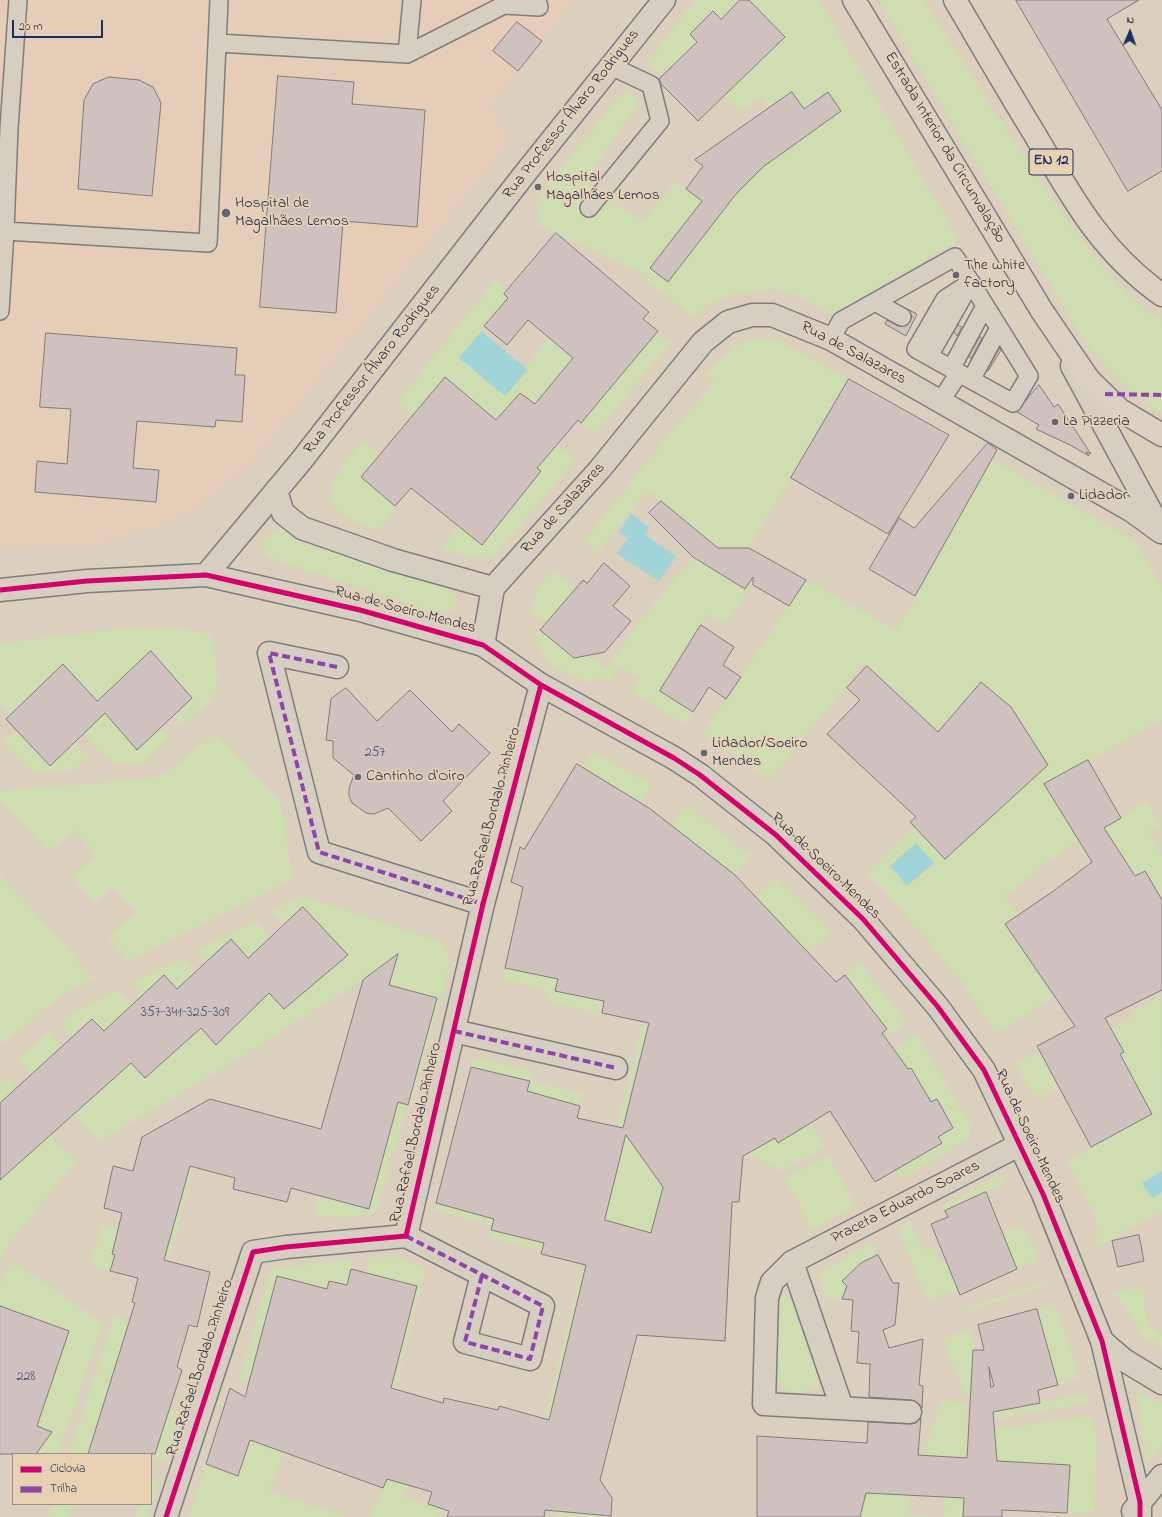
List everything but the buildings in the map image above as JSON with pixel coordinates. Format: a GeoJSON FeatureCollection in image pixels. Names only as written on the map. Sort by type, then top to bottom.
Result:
{"type":"FeatureCollection","features":[{"type":"Feature","properties":{"kind":"main road","name":"Estrada Interior da Circunvalação"},"geometry":{"type":"LineString","coordinates":[[854,0],[1042,310],[1089,380],[1120,410],[1162,435]]}},
{"type":"Feature","properties":{"kind":"main road","name":"EN 12"},"geometry":{"type":"LineString","coordinates":[[955,0],[1072,198],[1098,235],[1126,266],[1162,295]]}},
{"type":"Feature","properties":{"kind":"street","name":"Rua Professor Álvaro Rodrigues"},"geometry":{"type":"LineString","coordinates":[[206,575],[301,462],[664,0]]}},
{"type":"Feature","properties":{"kind":"street"},"geometry":{"type":"LineString","coordinates":[[1042,310],[1162,532]]}},
{"type":"Feature","properties":{"kind":"street","name":"Rua de Salazares"},"geometry":{"type":"LineString","coordinates":[[493,588],[600,469],[703,342],[728,322],[752,315],[772,315],[831,339],[1132,511],[1162,532]]}},
{"type":"Feature","properties":{"kind":"street"},"geometry":{"type":"LineString","coordinates":[[276,492],[283,513],[302,528],[393,560],[493,588],[483,645]]}},
{"type":"Feature","properties":{"kind":"street"},"geometry":{"type":"LineString","coordinates":[[0,590],[87,581],[206,575]]}},
{"type":"Feature","properties":{"kind":"street","name":"Rua de Soeiro Mendes"},"geometry":{"type":"LineString","coordinates":[[206,575],[360,610],[483,645],[541,685],[674,758],[700,775],[789,846],[863,919],[938,1006],[984,1070],[1021,1144],[1043,1194],[1102,1341],[1136,1512]]}},
{"type":"Feature","properties":{"kind":"street"},"geometry":{"type":"LineString","coordinates":[[337,667],[269,653],[319,852],[484,904]]}},
{"type":"Feature","properties":{"kind":"street","name":"Rua Rafael Bordalo Pinheiro"},"geometry":{"type":"LineString","coordinates":[[166,1517],[253,1252],[286,1247],[406,1236],[484,904],[541,685]]}},
{"type":"Feature","properties":{"kind":"street"},"geometry":{"type":"LineString","coordinates":[[454,1031],[616,1068]]}},
{"type":"Feature","properties":{"kind":"street","name":"Praceta Eduardo Soares"},"geometry":{"type":"LineString","coordinates":[[910,1412],[764,1404],[768,1298],[772,1282],[792,1262],[1021,1144]]}},
{"type":"Feature","properties":{"kind":"street"},"geometry":{"type":"LineString","coordinates":[[406,1236],[482,1275]]}},
{"type":"Feature","properties":{"kind":"street"},"geometry":{"type":"LineString","coordinates":[[792,1262],[842,1408]]}},
{"type":"Feature","properties":{"kind":"street","name":"Rua de Soeiro Mendes"},"geometry":{"type":"LineString","coordinates":[[1102,1341],[1124,1360],[1162,1383]]}},
{"type":"Feature","properties":{"kind":"street"},"geometry":{"type":"LineString","coordinates":[[1136,1512],[1162,1476]]}},
{"type":"Feature","properties":{"kind":"lane"},"geometry":{"type":"LineString","coordinates":[[0,311],[9,128],[18,0]]}},
{"type":"Feature","properties":{"kind":"lane"},"geometry":{"type":"LineString","coordinates":[[5,231],[208,243],[219,0]]}},
{"type":"Feature","properties":{"kind":"lane"},"geometry":{"type":"LineString","coordinates":[[408,54],[412,0]]}},
{"type":"Feature","properties":{"kind":"lane"},"geometry":{"type":"LineString","coordinates":[[218,43],[408,54],[504,6],[539,7],[537,0]]}},
{"type":"Feature","properties":{"kind":"lane"},"geometry":{"type":"LineString","coordinates":[[588,208],[660,121],[651,85],[611,66]]}},
{"type":"Feature","properties":{"kind":"lane"},"geometry":{"type":"LineString","coordinates":[[831,339],[841,321],[956,257],[1029,376],[1013,403],[929,356],[971,282]]}},
{"type":"Feature","properties":{"kind":"lane"},"geometry":{"type":"LineString","coordinates":[[875,302],[902,317]]}},
{"type":"Feature","properties":{"kind":"lane"},"geometry":{"type":"LineString","coordinates":[[960,374],[985,306]]}},
{"type":"Feature","properties":{"kind":"lane"},"geometry":{"type":"LineString","coordinates":[[940,402],[960,374],[999,328]]}},
{"type":"Feature","properties":{"kind":"shaded area","name":"Hospital de Magalhães Lemos"},"geometry":{"type":"Polygon","coordinates":[[[0,0],[575,0],[491,106],[510,141],[253,462],[216,494],[177,519],[162,526],[87,547],[40,547],[0,550],[0,0]]]}},
{"type":"Feature","properties":{"kind":"green space"},"geometry":{"type":"Polygon","coordinates":[[[696,0],[740,0],[721,19],[713,11],[690,34],[697,42],[662,76],[647,62],[696,0]]]}},
{"type":"Feature","properties":{"kind":"green space"},"geometry":{"type":"Polygon","coordinates":[[[749,0],[819,0],[959,240],[832,314],[800,297],[776,289],[734,294],[710,304],[695,318],[647,280],[649,276],[539,226],[537,200],[625,89],[640,100],[585,182],[642,221],[676,181],[702,201],[657,260],[674,274],[736,194],[763,167],[841,111],[828,92],[804,109],[792,92],[770,107],[762,96],[740,112],[723,96],[785,37],[749,0]]]}},
{"type":"Feature","properties":{"kind":"green space"},"geometry":{"type":"Polygon","coordinates":[[[878,0],[923,0],[1031,167],[1085,244],[1112,278],[1144,308],[1162,321],[1162,413],[1126,387],[1105,366],[1078,331],[878,0]]]}},
{"type":"Feature","properties":{"kind":"green space"},"geometry":{"type":"Polygon","coordinates":[[[495,280],[507,291],[504,294],[508,298],[459,358],[528,370],[525,368],[576,303],[593,299],[557,345],[573,358],[538,407],[520,393],[487,430],[487,413],[445,377],[413,415],[397,402],[495,280]]]}},
{"type":"Feature","properties":{"kind":"green space"},"geometry":{"type":"Polygon","coordinates":[[[656,333],[670,343],[596,434],[581,423],[656,333]]]}},
{"type":"Feature","properties":{"kind":"green space"},"geometry":{"type":"Polygon","coordinates":[[[750,339],[765,339],[783,343],[849,379],[749,548],[718,548],[648,491],[598,553],[584,542],[633,479],[714,382],[705,375],[737,345],[750,339]]]}},
{"type":"Feature","properties":{"kind":"green space"},"geometry":{"type":"Polygon","coordinates":[[[538,430],[576,459],[495,557],[481,559],[441,549],[458,526],[482,545],[541,472],[537,468],[552,450],[538,430]]]}},
{"type":"Feature","properties":{"kind":"green space"},"geometry":{"type":"Polygon","coordinates":[[[364,440],[380,454],[361,477],[395,506],[378,531],[346,517],[334,505],[331,496],[332,486],[336,476],[350,456],[364,440]]]}},
{"type":"Feature","properties":{"kind":"green space"},"geometry":{"type":"Polygon","coordinates":[[[992,459],[1136,542],[1162,586],[1162,720],[1045,785],[1110,891],[1148,960],[1075,841],[1005,896],[1018,915],[1005,924],[1054,996],[997,1033],[935,950],[867,873],[914,826],[945,859],[1001,809],[984,789],[1014,763],[1030,782],[1048,765],[1011,707],[981,682],[961,705],[944,737],[915,708],[864,663],[770,780],[702,734],[806,580],[897,630],[992,459]]]}},
{"type":"Feature","properties":{"kind":"green space"},"geometry":{"type":"Polygon","coordinates":[[[282,528],[287,534],[297,541],[452,589],[457,600],[452,611],[440,613],[275,560],[265,551],[264,542],[270,534],[282,528]]]}},
{"type":"Feature","properties":{"kind":"green space"},"geometry":{"type":"Polygon","coordinates":[[[693,557],[707,566],[710,562],[751,587],[726,624],[708,614],[660,691],[693,712],[685,724],[632,693],[640,679],[619,666],[609,682],[599,677],[593,684],[564,672],[549,661],[543,653],[534,633],[540,630],[574,658],[589,657],[600,662],[608,669],[634,628],[693,557]]]}},
{"type":"Feature","properties":{"kind":"green space"},"geometry":{"type":"Polygon","coordinates":[[[549,573],[559,574],[576,588],[548,621],[531,615],[536,592],[541,582],[549,573]]]}},
{"type":"Feature","properties":{"kind":"green space"},"geometry":{"type":"Polygon","coordinates":[[[167,628],[210,633],[217,666],[218,676],[216,692],[202,709],[182,725],[172,716],[192,698],[151,651],[97,701],[63,665],[11,714],[0,703],[0,643],[122,629],[167,628]]]}},
{"type":"Feature","properties":{"kind":"green space"},"geometry":{"type":"Polygon","coordinates":[[[105,713],[160,728],[168,737],[143,761],[134,765],[118,763],[110,759],[84,734],[105,713]]]}},
{"type":"Feature","properties":{"kind":"green space"},"geometry":{"type":"Polygon","coordinates":[[[16,730],[50,766],[75,743],[89,757],[73,770],[33,773],[3,742],[16,730]]]}},
{"type":"Feature","properties":{"kind":"green space"},"geometry":{"type":"Polygon","coordinates":[[[215,733],[280,801],[293,878],[130,960],[108,938],[136,912],[112,887],[95,903],[72,878],[96,855],[74,830],[49,852],[22,822],[0,801],[0,791],[156,778],[172,769],[215,733]]]}},
{"type":"Feature","properties":{"kind":"green space"},"geometry":{"type":"Polygon","coordinates":[[[593,752],[652,784],[640,803],[582,768],[593,752]]]}},
{"type":"Feature","properties":{"kind":"green space"},"geometry":{"type":"Polygon","coordinates":[[[1147,801],[1160,824],[1149,832],[1162,856],[1162,900],[1145,871],[1135,876],[1104,828],[1147,801]]]}},
{"type":"Feature","properties":{"kind":"green space"},"geometry":{"type":"Polygon","coordinates":[[[686,805],[750,855],[735,875],[671,826],[686,805]]]}},
{"type":"Feature","properties":{"kind":"green space"},"geometry":{"type":"Polygon","coordinates":[[[0,874],[94,978],[63,994],[4,1043],[0,1042],[0,874]]]}},
{"type":"Feature","properties":{"kind":"green space"},"geometry":{"type":"Polygon","coordinates":[[[774,876],[832,932],[809,953],[762,903],[747,910],[774,876]]]}},
{"type":"Feature","properties":{"kind":"green space"},"geometry":{"type":"Polygon","coordinates":[[[303,896],[441,942],[446,949],[448,960],[447,972],[412,1106],[407,1105],[377,1210],[356,1216],[323,1217],[317,1215],[314,1205],[315,1197],[322,1199],[323,1196],[369,1208],[398,1102],[408,1104],[436,998],[389,985],[393,970],[380,967],[363,980],[184,1092],[99,1141],[74,1115],[131,1063],[145,1078],[201,1028],[216,1044],[269,993],[286,1008],[348,955],[284,925],[271,912],[303,896]]]}},
{"type":"Feature","properties":{"kind":"green space"},"geometry":{"type":"Polygon","coordinates":[[[255,921],[272,937],[248,958],[231,939],[206,962],[196,950],[255,921]]]}},
{"type":"Feature","properties":{"kind":"green space"},"geometry":{"type":"Polygon","coordinates":[[[183,958],[196,971],[177,989],[164,975],[141,996],[131,983],[183,958]]]}},
{"type":"Feature","properties":{"kind":"green space"},"geometry":{"type":"Polygon","coordinates":[[[859,962],[907,1022],[891,1035],[845,975],[859,962]]]}},
{"type":"Feature","properties":{"kind":"green space"},"geometry":{"type":"Polygon","coordinates":[[[505,968],[558,979],[556,991],[604,1001],[600,1019],[590,1011],[553,1003],[542,988],[502,980],[505,968]]]}},
{"type":"Feature","properties":{"kind":"green space"},"geometry":{"type":"Polygon","coordinates":[[[117,990],[132,1005],[104,1031],[72,1038],[60,1022],[74,1012],[117,990]]]}},
{"type":"Feature","properties":{"kind":"green space"},"geometry":{"type":"Polygon","coordinates":[[[1161,995],[1162,1211],[1095,1249],[1097,1233],[1095,1216],[1067,1161],[1152,1114],[1120,1054],[1124,1052],[1111,1029],[1135,1016],[1133,1011],[1161,995]]]}},
{"type":"Feature","properties":{"kind":"green space"},"geometry":{"type":"Polygon","coordinates":[[[649,1023],[623,1128],[677,1191],[649,1166],[663,1187],[657,1210],[666,1213],[659,1236],[601,1234],[626,1134],[618,1121],[641,1028],[649,1023]]]}},
{"type":"Feature","properties":{"kind":"green space"},"geometry":{"type":"Polygon","coordinates":[[[50,1031],[62,1046],[36,1070],[74,1115],[70,1119],[18,1059],[50,1031]]]}},
{"type":"Feature","properties":{"kind":"green space"},"geometry":{"type":"Polygon","coordinates":[[[916,1034],[970,1123],[970,1134],[967,1139],[901,1179],[894,1166],[920,1156],[942,1144],[938,1137],[953,1128],[937,1099],[931,1103],[911,1068],[908,1069],[894,1050],[916,1034]]]}},
{"type":"Feature","properties":{"kind":"green space"},"geometry":{"type":"Polygon","coordinates":[[[1040,1051],[1059,1087],[1036,1099],[1015,1064],[1040,1051]]]}},
{"type":"Feature","properties":{"kind":"green space"},"geometry":{"type":"Polygon","coordinates":[[[474,1058],[532,1071],[530,1081],[583,1094],[580,1106],[527,1091],[529,1081],[471,1067],[474,1058]]]}},
{"type":"Feature","properties":{"kind":"green space"},"geometry":{"type":"Polygon","coordinates":[[[7,1076],[56,1132],[49,1137],[77,1160],[10,1242],[0,1261],[0,1180],[48,1137],[11,1093],[0,1103],[0,1082],[7,1076]]]}},
{"type":"Feature","properties":{"kind":"green space"},"geometry":{"type":"Polygon","coordinates":[[[811,1123],[826,1147],[782,1171],[747,1153],[775,1138],[778,1142],[811,1123]]]}},
{"type":"Feature","properties":{"kind":"green space"},"geometry":{"type":"Polygon","coordinates":[[[829,1156],[856,1207],[812,1230],[785,1178],[829,1156]]]}},
{"type":"Feature","properties":{"kind":"green space"},"geometry":{"type":"Polygon","coordinates":[[[190,1166],[193,1172],[171,1255],[164,1260],[190,1166]]]}},
{"type":"Feature","properties":{"kind":"green space"},"geometry":{"type":"Polygon","coordinates":[[[1001,1175],[1005,1184],[945,1211],[941,1206],[1001,1175]]]}},
{"type":"Feature","properties":{"kind":"green space"},"geometry":{"type":"Polygon","coordinates":[[[436,1203],[494,1219],[492,1226],[434,1210],[436,1203]]]}},
{"type":"Feature","properties":{"kind":"green space"},"geometry":{"type":"Polygon","coordinates":[[[910,1221],[923,1251],[934,1247],[940,1262],[946,1260],[958,1290],[927,1301],[898,1228],[910,1221]]]}},
{"type":"Feature","properties":{"kind":"green space"},"geometry":{"type":"Polygon","coordinates":[[[101,1224],[118,1228],[112,1254],[115,1255],[110,1271],[91,1267],[101,1224]]]}},
{"type":"Feature","properties":{"kind":"green space"},"geometry":{"type":"Polygon","coordinates":[[[1023,1224],[1038,1260],[1017,1269],[1002,1234],[1023,1224]]]}},
{"type":"Feature","properties":{"kind":"green space"},"geometry":{"type":"Polygon","coordinates":[[[491,1230],[544,1243],[542,1251],[489,1237],[491,1230]]]}},
{"type":"Feature","properties":{"kind":"green space"},"geometry":{"type":"Polygon","coordinates":[[[872,1242],[878,1255],[861,1263],[842,1281],[847,1286],[842,1299],[825,1298],[820,1280],[824,1270],[872,1242]]]}},
{"type":"Feature","properties":{"kind":"green space"},"geometry":{"type":"Polygon","coordinates":[[[396,1256],[426,1269],[397,1384],[391,1388],[417,1286],[365,1273],[369,1257],[396,1256]]]}},
{"type":"Feature","properties":{"kind":"green space"},"geometry":{"type":"Polygon","coordinates":[[[354,1258],[347,1285],[329,1281],[327,1289],[277,1276],[248,1383],[239,1381],[270,1270],[354,1258]]]}},
{"type":"Feature","properties":{"kind":"green space"},"geometry":{"type":"Polygon","coordinates":[[[13,1261],[103,1323],[58,1453],[37,1453],[52,1432],[37,1426],[68,1331],[6,1308],[0,1317],[0,1285],[13,1261]]]}},
{"type":"Feature","properties":{"kind":"green space"},"geometry":{"type":"Polygon","coordinates":[[[585,1269],[549,1419],[581,1429],[535,1472],[548,1420],[546,1413],[581,1271],[585,1269]]]}},
{"type":"Feature","properties":{"kind":"green space"},"geometry":{"type":"Polygon","coordinates":[[[1046,1280],[1048,1283],[965,1313],[964,1310],[1046,1280]]]}},
{"type":"Feature","properties":{"kind":"green space"},"geometry":{"type":"Polygon","coordinates":[[[1143,1288],[1147,1324],[1162,1335],[1162,1348],[1142,1334],[1113,1292],[1143,1288]]]}},
{"type":"Feature","properties":{"kind":"green space"},"geometry":{"type":"Polygon","coordinates":[[[784,1294],[791,1300],[822,1371],[818,1384],[800,1394],[783,1388],[775,1381],[776,1309],[779,1297],[784,1294]]]}},
{"type":"Feature","properties":{"kind":"green space"},"geometry":{"type":"Polygon","coordinates":[[[1055,1303],[1080,1377],[1058,1385],[1037,1309],[1055,1303]]]}},
{"type":"Feature","properties":{"kind":"green space"},"geometry":{"type":"Polygon","coordinates":[[[115,1314],[157,1341],[124,1338],[88,1453],[69,1453],[115,1314]]]}},
{"type":"Feature","properties":{"kind":"green space"},"geometry":{"type":"Polygon","coordinates":[[[969,1329],[979,1362],[984,1389],[965,1396],[943,1339],[969,1329]]]}},
{"type":"Feature","properties":{"kind":"green space"},"geometry":{"type":"Polygon","coordinates":[[[230,1388],[296,1423],[269,1491],[348,1517],[188,1517],[230,1388]]]}},
{"type":"Feature","properties":{"kind":"green space"},"geometry":{"type":"Polygon","coordinates":[[[1137,1393],[1162,1403],[1162,1445],[1147,1464],[1137,1393]]]}},
{"type":"Feature","properties":{"kind":"green space"},"geometry":{"type":"Polygon","coordinates":[[[1086,1394],[1088,1403],[994,1420],[993,1413],[1086,1394]]]}},
{"type":"Feature","properties":{"kind":"green space"},"geometry":{"type":"Polygon","coordinates":[[[941,1401],[967,1402],[968,1438],[995,1438],[994,1429],[1091,1416],[1097,1438],[1094,1514],[1067,1513],[1070,1465],[981,1461],[981,1450],[967,1451],[963,1517],[944,1517],[946,1457],[923,1455],[941,1401]]]}},
{"type":"Feature","properties":{"kind":"green space"},"geometry":{"type":"Polygon","coordinates":[[[170,1409],[183,1414],[167,1462],[154,1458],[170,1409]]]}},
{"type":"Feature","properties":{"kind":"green space"},"geometry":{"type":"Polygon","coordinates":[[[394,1462],[416,1467],[404,1498],[440,1508],[437,1517],[370,1517],[394,1462]]]}},
{"type":"Feature","properties":{"kind":"green space"},"geometry":{"type":"Polygon","coordinates":[[[152,1479],[159,1482],[152,1502],[152,1479]]]}},
{"type":"Feature","properties":{"kind":"green space"},"geometry":{"type":"Polygon","coordinates":[[[853,1492],[910,1495],[909,1515],[937,1517],[860,1517],[861,1513],[788,1517],[853,1492]]]}},
{"type":"Feature","properties":{"kind":"green space"},"geometry":{"type":"Polygon","coordinates":[[[53,1505],[72,1505],[68,1517],[48,1517],[53,1505]]]}},
{"type":"Feature","properties":{"kind":"green space"},"geometry":{"type":"Polygon","coordinates":[[[139,1505],[151,1505],[147,1517],[135,1517],[139,1505]]]}},
{"type":"Feature","properties":{"kind":"green space"},"geometry":{"type":"Polygon","coordinates":[[[558,1511],[601,1515],[601,1517],[557,1517],[558,1511]]]}},
{"type":"Feature","properties":{"kind":"water"},"geometry":{"type":"Polygon","coordinates":[[[481,331],[528,370],[505,396],[459,358],[481,331]]]}},
{"type":"Feature","properties":{"kind":"water"},"geometry":{"type":"Polygon","coordinates":[[[631,514],[650,527],[645,534],[676,557],[659,581],[617,554],[628,538],[619,532],[631,514]]]}},
{"type":"Feature","properties":{"kind":"water"},"geometry":{"type":"Polygon","coordinates":[[[916,843],[934,863],[907,886],[890,866],[916,843]]]}},
{"type":"Feature","properties":{"kind":"water"},"geometry":{"type":"Polygon","coordinates":[[[1162,1171],[1162,1192],[1152,1198],[1142,1183],[1162,1171]]]}},
{"type":"Feature","properties":{"kind":"marked path"},"geometry":{"type":"LineString","coordinates":[[1105,394],[1162,395]]}},
{"type":"Feature","properties":{"kind":"marked path"},"geometry":{"type":"LineString","coordinates":[[337,667],[269,653],[319,852],[483,904]]}},
{"type":"Feature","properties":{"kind":"marked path"},"geometry":{"type":"LineString","coordinates":[[454,1031],[616,1068]]}},
{"type":"Feature","properties":{"kind":"marked path"},"geometry":{"type":"LineString","coordinates":[[406,1236],[543,1306],[530,1359],[465,1342],[482,1275]]}},
{"type":"Feature","properties":{"kind":"cycle path"},"geometry":{"type":"LineString","coordinates":[[0,590],[87,581],[206,575],[360,610],[483,645],[541,685],[674,758],[700,775],[776,835],[863,919],[938,1007],[984,1070],[1043,1194],[1102,1341],[1140,1502],[1140,1517]]}},
{"type":"Feature","properties":{"kind":"cycle path"},"geometry":{"type":"LineString","coordinates":[[166,1517],[253,1252],[286,1247],[406,1236],[483,904],[541,685]]}},
{"type":"Feature","properties":{"kind":"place","name":"Hospital Magalhães Lemos"},"geometry":{"type":"Point","coordinates":[538,187]}},
{"type":"Feature","properties":{"kind":"place","name":"Hospital de Magalhães Lemos"},"geometry":{"type":"Point","coordinates":[226,213]}},
{"type":"Feature","properties":{"kind":"place","name":"The white factory"},"geometry":{"type":"Point","coordinates":[956,275]}},
{"type":"Feature","properties":{"kind":"place","name":"La Pizzeria"},"geometry":{"type":"Point","coordinates":[1055,422]}},
{"type":"Feature","properties":{"kind":"place","name":"Lidador"},"geometry":{"type":"Point","coordinates":[1071,496]}},
{"type":"Feature","properties":{"kind":"place","name":"Lidador/Soeiro Mendes"},"geometry":{"type":"Point","coordinates":[704,753]}},
{"type":"Feature","properties":{"kind":"place","name":"Cantinho d'Oiro"},"geometry":{"type":"Point","coordinates":[358,777]}}]}
